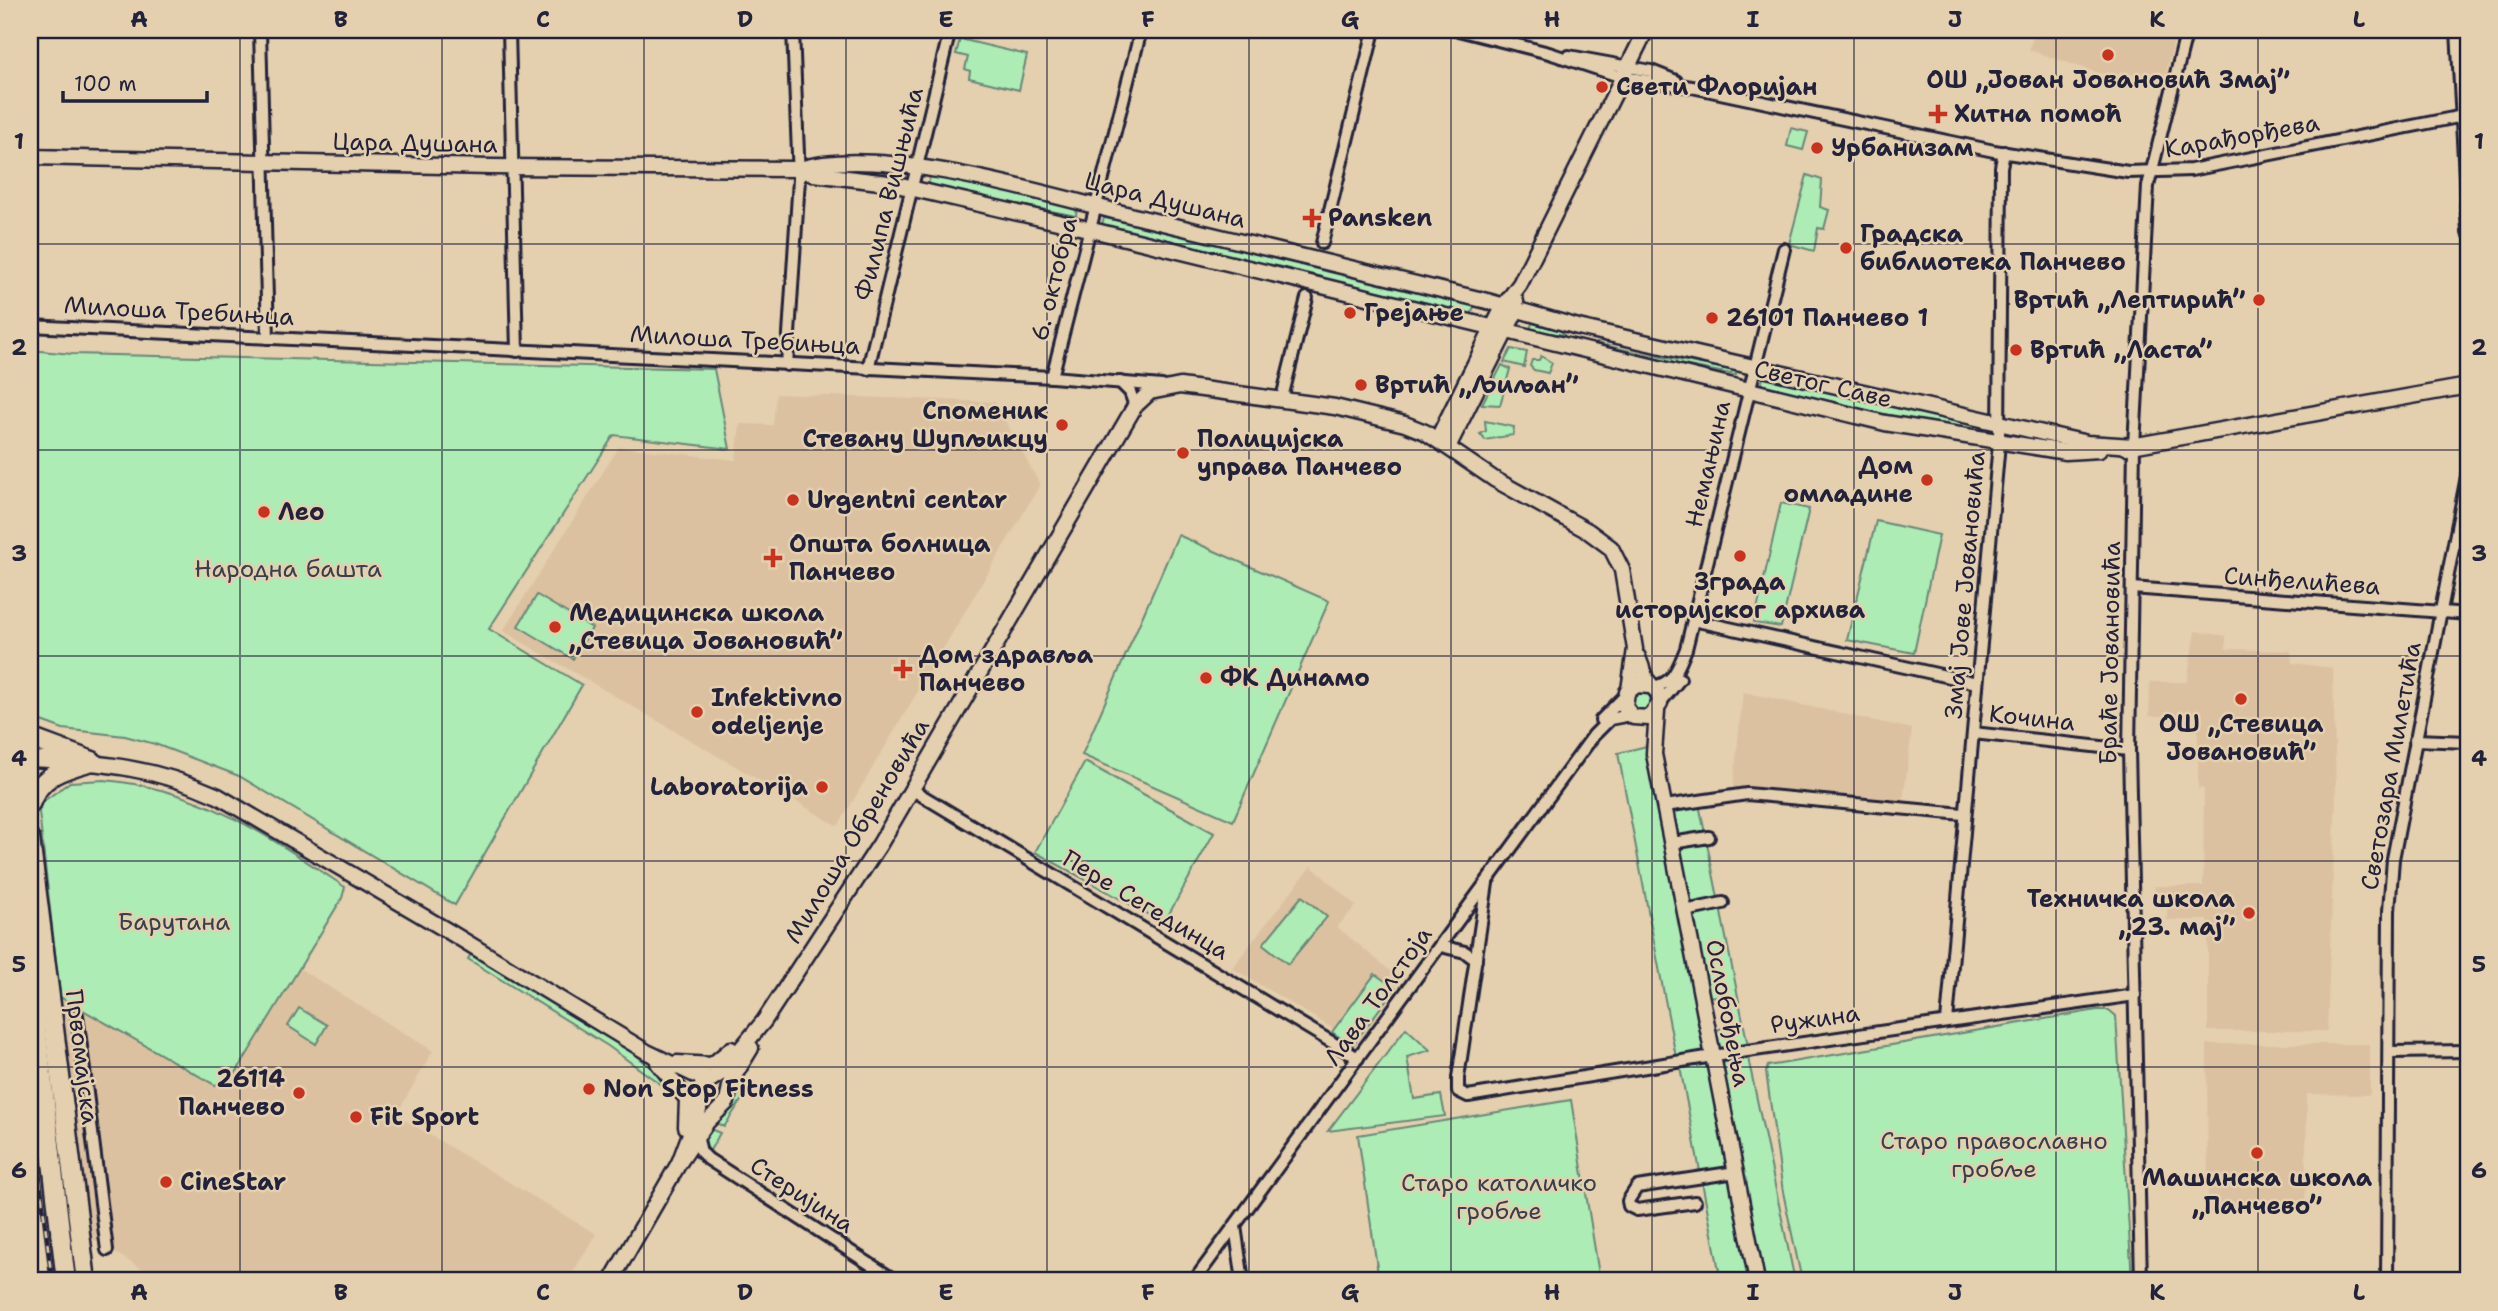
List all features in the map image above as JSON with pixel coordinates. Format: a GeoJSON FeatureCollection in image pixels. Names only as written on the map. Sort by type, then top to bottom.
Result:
{"type":"FeatureCollection","features":[{"type":"Feature","properties":{"kind":"main road"},"geometry":{"type":"LineString","coordinates":[[30,738],[92,761]]}},
{"type":"Feature","properties":{"kind":"main road"},"geometry":{"type":"LineString","coordinates":[[30,804],[38,786],[48,777],[92,761]]}},
{"type":"Feature","properties":{"kind":"main road","name":"Првомајска"},"geometry":{"type":"LineString","coordinates":[[30,839],[86,1281]]}},
{"type":"Feature","properties":{"kind":"main road","name":"Првомајска"},"geometry":{"type":"LineString","coordinates":[[30,974],[66,1281]]}},
{"type":"Feature","properties":{"kind":"street"},"geometry":{"type":"LineString","coordinates":[[260,30],[268,338]]}},
{"type":"Feature","properties":{"kind":"street"},"geometry":{"type":"LineString","coordinates":[[509,30],[517,351]]}},
{"type":"Feature","properties":{"kind":"street"},"geometry":{"type":"LineString","coordinates":[[787,365],[799,169],[793,30]]}},
{"type":"Feature","properties":{"kind":"street","name":"Филипа Вишњића"},"geometry":{"type":"LineString","coordinates":[[868,369],[950,30]]}},
{"type":"Feature","properties":{"kind":"street","name":"6. октобра"},"geometry":{"type":"LineString","coordinates":[[1052,377],[1141,30]]}},
{"type":"Feature","properties":{"kind":"street"},"geometry":{"type":"LineString","coordinates":[[1322,243],[1374,30]]}},
{"type":"Feature","properties":{"kind":"street","name":"Карађорђева"},"geometry":{"type":"LineString","coordinates":[[1458,30],[1692,87],[2004,152],[2150,173],[2191,170],[2465,115]]}},
{"type":"Feature","properties":{"kind":"street"},"geometry":{"type":"LineString","coordinates":[[1646,30],[1443,444],[1494,480],[1588,531],[1611,548],[1622,570],[1635,649],[1658,707]]}},
{"type":"Feature","properties":{"kind":"street","name":"Браће Јовановића"},"geometry":{"type":"LineString","coordinates":[[2141,1281],[2129,750],[2134,446],[2150,173],[2187,30]]}},
{"type":"Feature","properties":{"kind":"street"},"geometry":{"type":"LineString","coordinates":[[2457,30],[2465,115],[2468,232]]}},
{"type":"Feature","properties":{"kind":"street","name":"Змај Јове Јовановића"},"geometry":{"type":"LineString","coordinates":[[1947,1021],[1963,814],[1973,733],[1999,443],[2001,167],[2004,152]]}},
{"type":"Feature","properties":{"kind":"street","name":"Цара Душана"},"geometry":{"type":"LineString","coordinates":[[30,157],[512,167],[799,169],[814,174],[868,179],[1088,229],[1499,331]]}},
{"type":"Feature","properties":{"kind":"street","name":"Цара Душана"},"geometry":{"type":"LineString","coordinates":[[799,169],[814,164],[839,163],[917,167],[1094,206],[1509,309]]}},
{"type":"Feature","properties":{"kind":"street","name":"Немањина"},"geometry":{"type":"LineString","coordinates":[[1686,649],[1784,249]]}},
{"type":"Feature","properties":{"kind":"street"},"geometry":{"type":"LineString","coordinates":[[1282,398],[1307,298]]}},
{"type":"Feature","properties":{"kind":"street","name":"Светог Саве"},"geometry":{"type":"LineString","coordinates":[[1509,309],[2087,443],[2134,446]]}},
{"type":"Feature","properties":{"kind":"street","name":"Милоша Требињца"},"geometry":{"type":"LineString","coordinates":[[30,326],[1120,382],[1282,398],[1405,424],[1443,444]]}},
{"type":"Feature","properties":{"kind":"street","name":"Светог Саве"},"geometry":{"type":"LineString","coordinates":[[1499,331],[1885,423],[2066,452],[2134,446],[2468,386]]}},
{"type":"Feature","properties":{"kind":"street"},"geometry":{"type":"LineString","coordinates":[[1120,382],[1130,392],[1135,406]]}},
{"type":"Feature","properties":{"kind":"street","name":"Милоша Обреновића"},"geometry":{"type":"LineString","coordinates":[[764,1021],[880,844],[1135,406],[1150,392],[1168,387]]}},
{"type":"Feature","properties":{"kind":"street","name":"Светозара Милетића"},"geometry":{"type":"LineString","coordinates":[[2387,1281],[2390,898],[2401,805],[2468,471]]}},
{"type":"Feature","properties":{"kind":"street","name":"Синђелићева"},"geometry":{"type":"LineString","coordinates":[[2132,588],[2468,614]]}},
{"type":"Feature","properties":{"kind":"street"},"geometry":{"type":"LineString","coordinates":[[1693,620],[1977,683]]}},
{"type":"Feature","properties":{"kind":"street"},"geometry":{"type":"LineString","coordinates":[[1635,649],[1625,708],[1632,716],[1646,719],[1682,675],[1686,649]]}},
{"type":"Feature","properties":{"kind":"street"},"geometry":{"type":"LineString","coordinates":[[1627,692],[1640,684],[1662,685],[1673,677],[1686,649]]}},
{"type":"Feature","properties":{"kind":"street","name":"Лава Толстоја"},"geometry":{"type":"LineString","coordinates":[[1194,1281],[1487,883],[1594,735],[1603,718],[1627,692]]}},
{"type":"Feature","properties":{"kind":"street","name":"Ослобођења"},"geometry":{"type":"LineString","coordinates":[[1658,707],[1654,754],[1757,1281]]}},
{"type":"Feature","properties":{"kind":"street","name":"Лава Толстоја"},"geometry":{"type":"LineString","coordinates":[[1594,735],[1610,719],[1632,716]]}},
{"type":"Feature","properties":{"kind":"street","name":"Ослобођења"},"geometry":{"type":"LineString","coordinates":[[1632,716],[1654,754]]}},
{"type":"Feature","properties":{"kind":"street","name":"Кочина"},"geometry":{"type":"LineString","coordinates":[[1973,733],[2129,750]]}},
{"type":"Feature","properties":{"kind":"street"},"geometry":{"type":"LineString","coordinates":[[2415,740],[2468,742]]}},
{"type":"Feature","properties":{"kind":"street"},"geometry":{"type":"LineString","coordinates":[[30,758],[92,761],[166,776],[243,809],[665,1063],[697,1076],[724,1082],[729,1091]]}},
{"type":"Feature","properties":{"kind":"street","name":"Пере Сегединца"},"geometry":{"type":"LineString","coordinates":[[911,789],[1358,1058]]}},
{"type":"Feature","properties":{"kind":"street"},"geometry":{"type":"LineString","coordinates":[[1665,806],[1747,794],[1963,814]]}},
{"type":"Feature","properties":{"kind":"street"},"geometry":{"type":"LineString","coordinates":[[1672,844],[1709,837]]}},
{"type":"Feature","properties":{"kind":"street"},"geometry":{"type":"LineString","coordinates":[[1441,946],[1465,952],[1476,960],[1487,883]]}},
{"type":"Feature","properties":{"kind":"street"},"geometry":{"type":"LineString","coordinates":[[1685,911],[1723,903]]}},
{"type":"Feature","properties":{"kind":"street","name":"Ружина"},"geometry":{"type":"LineString","coordinates":[[1476,960],[1457,1089],[1462,1094],[1483,1096],[1713,1056],[2135,995]]}},
{"type":"Feature","properties":{"kind":"street"},"geometry":{"type":"LineString","coordinates":[[76,1015],[107,1250]]}},
{"type":"Feature","properties":{"kind":"street"},"geometry":{"type":"LineString","coordinates":[[679,1163],[702,1085],[712,1079],[764,1021]]}},
{"type":"Feature","properties":{"kind":"street"},"geometry":{"type":"LineString","coordinates":[[611,1281],[679,1163],[697,1136],[727,1102],[734,1075],[764,1021]]}},
{"type":"Feature","properties":{"kind":"street"},"geometry":{"type":"LineString","coordinates":[[665,1063],[712,1065],[752,1035]]}},
{"type":"Feature","properties":{"kind":"street"},"geometry":{"type":"LineString","coordinates":[[2389,1052],[2468,1051]]}},
{"type":"Feature","properties":{"kind":"street"},"geometry":{"type":"LineString","coordinates":[[665,1063],[708,1109],[720,1109]]}},
{"type":"Feature","properties":{"kind":"street"},"geometry":{"type":"LineString","coordinates":[[665,1063],[687,1099],[685,1146]]}},
{"type":"Feature","properties":{"kind":"street","name":"Стеријина"},"geometry":{"type":"LineString","coordinates":[[697,1136],[701,1153],[708,1159],[896,1281]]}},
{"type":"Feature","properties":{"kind":"street"},"geometry":{"type":"LineString","coordinates":[[1695,1202],[1637,1210],[1629,1206],[1628,1201],[1637,1187],[1736,1172]]}},
{"type":"Feature","properties":{"kind":"street"},"geometry":{"type":"LineString","coordinates":[[1235,1226],[1242,1281]]}},
{"type":"Feature","properties":{"kind":"shaded area","name":"ОШ „Јован Јовановић Змај”"},"geometry":{"type":"Polygon","coordinates":[[[2035,30],[2177,30],[2163,84],[2120,71],[2117,79],[2029,50],[2035,30]]]}},
{"type":"Feature","properties":{"kind":"shaded area","name":"Општа болница Панчево"},"geometry":{"type":"Polygon","coordinates":[[[776,394],[995,402],[1040,485],[838,826],[503,631],[619,447],[736,460],[740,424],[773,425],[776,394]]]}},
{"type":"Feature","properties":{"kind":"shaded area","name":"Техничка школа „23. мај”"},"geometry":{"type":"Polygon","coordinates":[[[2195,631],[2226,636],[2226,649],[2291,651],[2292,663],[2333,668],[2336,793],[2327,1031],[2208,1031],[2208,920],[2167,920],[2167,907],[2153,907],[2155,886],[2203,886],[2204,789],[2198,788],[2198,716],[2149,716],[2150,682],[2187,682],[2195,631]]]}},
{"type":"Feature","properties":{"kind":"shaded area"},"geometry":{"type":"Polygon","coordinates":[[[1743,692],[1912,729],[1903,801],[1733,789],[1743,692]]]}},
{"type":"Feature","properties":{"kind":"shaded area"},"geometry":{"type":"Polygon","coordinates":[[[1311,866],[1356,906],[1337,927],[1393,973],[1347,1037],[1232,968],[1311,866]]]}},
{"type":"Feature","properties":{"kind":"shaded area"},"geometry":{"type":"Polygon","coordinates":[[[300,969],[433,1051],[396,1115],[596,1234],[568,1281],[162,1281],[89,1237],[60,997],[215,1085],[234,1076],[300,969]]]}},
{"type":"Feature","properties":{"kind":"shaded area","name":"Машинска школа „Панчево”"},"geometry":{"type":"Polygon","coordinates":[[[2207,1044],[2370,1044],[2370,1095],[2307,1094],[2305,1211],[2208,1211],[2207,1044]]]}},
{"type":"Feature","properties":{"kind":"green space"},"geometry":{"type":"Polygon","coordinates":[[[960,39],[1027,55],[1019,90],[969,78],[970,71],[965,69],[968,57],[956,54],[960,39]]]}},
{"type":"Feature","properties":{"kind":"green space"},"geometry":{"type":"Polygon","coordinates":[[[1791,128],[1808,132],[1803,150],[1787,146],[1791,128]]]}},
{"type":"Feature","properties":{"kind":"green space"},"geometry":{"type":"Polygon","coordinates":[[[1807,175],[1822,180],[1820,207],[1829,210],[1824,229],[1818,228],[1814,251],[1789,244],[1807,175]]]}},
{"type":"Feature","properties":{"kind":"green space"},"geometry":{"type":"Polygon","coordinates":[[[930,177],[997,187],[1077,207],[1076,216],[931,187],[928,185],[930,177]]]}},
{"type":"Feature","properties":{"kind":"green space"},"geometry":{"type":"Polygon","coordinates":[[[1104,218],[1160,227],[1476,303],[1471,315],[1101,227],[1104,218]]]}},
{"type":"Feature","properties":{"kind":"green space"},"geometry":{"type":"Polygon","coordinates":[[[1532,323],[1561,330],[1564,335],[1530,330],[1532,323]]]}},
{"type":"Feature","properties":{"kind":"green space"},"geometry":{"type":"Polygon","coordinates":[[[1596,343],[1736,371],[1736,375],[1663,361],[1596,343]]]}},
{"type":"Feature","properties":{"kind":"green space"},"geometry":{"type":"Polygon","coordinates":[[[1511,349],[1527,352],[1524,367],[1504,362],[1511,349]]]}},
{"type":"Feature","properties":{"kind":"green space","name":"Народна башта"},"geometry":{"type":"Polygon","coordinates":[[[30,350],[72,354],[714,369],[730,449],[614,435],[489,629],[582,685],[455,905],[239,776],[155,744],[125,736],[63,729],[30,717],[30,350]]]}},
{"type":"Feature","properties":{"kind":"green space"},"geometry":{"type":"Polygon","coordinates":[[[1541,356],[1552,363],[1548,373],[1534,370],[1530,366],[1532,360],[1539,360],[1541,356]]]}},
{"type":"Feature","properties":{"kind":"green space"},"geometry":{"type":"Polygon","coordinates":[[[1502,365],[1510,369],[1500,405],[1482,404],[1502,365]]]}},
{"type":"Feature","properties":{"kind":"green space"},"geometry":{"type":"Polygon","coordinates":[[[1764,376],[1984,424],[1981,429],[1974,430],[1930,425],[1773,388],[1761,384],[1764,376]]]}},
{"type":"Feature","properties":{"kind":"green space"},"geometry":{"type":"Polygon","coordinates":[[[1485,421],[1514,427],[1513,435],[1485,440],[1480,434],[1486,431],[1485,421]]]}},
{"type":"Feature","properties":{"kind":"green space"},"geometry":{"type":"Polygon","coordinates":[[[1781,503],[1809,509],[1781,627],[1754,623],[1781,503]]]}},
{"type":"Feature","properties":{"kind":"green space"},"geometry":{"type":"Polygon","coordinates":[[[1876,521],[1939,535],[1914,653],[1847,640],[1876,521]]]}},
{"type":"Feature","properties":{"kind":"green space","name":"ФК Динамо"},"geometry":{"type":"Polygon","coordinates":[[[1178,535],[1329,601],[1233,821],[1082,755],[1178,535]]]}},
{"type":"Feature","properties":{"kind":"green space","name":"Медицинска школа „Стевица Јовановић”"},"geometry":{"type":"Polygon","coordinates":[[[537,595],[592,628],[573,659],[518,626],[537,595]]]}},
{"type":"Feature","properties":{"kind":"green space"},"geometry":{"type":"Polygon","coordinates":[[[1642,692],[1650,697],[1651,701],[1646,709],[1642,710],[1634,705],[1633,701],[1638,693],[1642,692]]]}},
{"type":"Feature","properties":{"kind":"green space"},"geometry":{"type":"Polygon","coordinates":[[[1647,746],[1708,1051],[1676,1057],[1618,753],[1647,746]]]}},
{"type":"Feature","properties":{"kind":"green space"},"geometry":{"type":"Polygon","coordinates":[[[1085,762],[1214,833],[1164,923],[1035,852],[1085,762]]]}},
{"type":"Feature","properties":{"kind":"green space","name":"Барутана"},"geometry":{"type":"Polygon","coordinates":[[[104,780],[139,785],[202,804],[260,832],[345,887],[342,898],[234,1076],[215,1085],[60,997],[39,812],[41,803],[70,782],[104,780]]]}},
{"type":"Feature","properties":{"kind":"green space"},"geometry":{"type":"Polygon","coordinates":[[[1699,804],[1748,1046],[1717,1052],[1713,1031],[1734,1025],[1728,995],[1707,997],[1670,810],[1699,804]]]}},
{"type":"Feature","properties":{"kind":"green space"},"geometry":{"type":"Polygon","coordinates":[[[1302,896],[1327,917],[1288,964],[1263,944],[1302,896]]]}},
{"type":"Feature","properties":{"kind":"green space"},"geometry":{"type":"Polygon","coordinates":[[[471,954],[527,984],[626,1046],[676,1090],[674,1094],[608,1046],[468,959],[471,954]]]}},
{"type":"Feature","properties":{"kind":"green space"},"geometry":{"type":"Polygon","coordinates":[[[1375,974],[1395,988],[1352,1046],[1332,1032],[1375,974]]]}},
{"type":"Feature","properties":{"kind":"green space"},"geometry":{"type":"Polygon","coordinates":[[[299,1008],[327,1025],[316,1044],[288,1026],[299,1008]]]}},
{"type":"Feature","properties":{"kind":"green space","name":"Старо православно гробље"},"geometry":{"type":"Polygon","coordinates":[[[2109,1010],[2116,1016],[2132,1281],[1802,1281],[1783,1192],[1766,1072],[1768,1066],[2109,1010]]]}},
{"type":"Feature","properties":{"kind":"green space"},"geometry":{"type":"Polygon","coordinates":[[[1406,1028],[1430,1050],[1407,1057],[1414,1099],[1441,1095],[1445,1116],[1328,1131],[1406,1028]]]}},
{"type":"Feature","properties":{"kind":"green space"},"geometry":{"type":"Polygon","coordinates":[[[1748,1058],[1795,1281],[1764,1281],[1721,1063],[1748,1058]]]}},
{"type":"Feature","properties":{"kind":"green space"},"geometry":{"type":"Polygon","coordinates":[[[1710,1063],[1753,1281],[1721,1281],[1680,1067],[1710,1063]]]}},
{"type":"Feature","properties":{"kind":"green space"},"geometry":{"type":"Polygon","coordinates":[[[738,1078],[742,1099],[724,1127],[713,1121],[738,1078]]]}},
{"type":"Feature","properties":{"kind":"green space","name":"Старо католичко гробље"},"geometry":{"type":"Polygon","coordinates":[[[1571,1100],[1600,1281],[1379,1281],[1358,1135],[1571,1100]]]}},
{"type":"Feature","properties":{"kind":"green space"},"geometry":{"type":"Polygon","coordinates":[[[708,1128],[720,1133],[709,1152],[702,1141],[708,1128]]]}},
{"type":"Feature","properties":{"kind":"railway"},"geometry":{"type":"LineString","coordinates":[[30,1100],[52,1281]]}},
{"type":"Feature","properties":{"kind":"place","name":"ОШ „Јован Јовановић Змај”"},"geometry":{"type":"Point","coordinates":[2108,55]}},
{"type":"Feature","properties":{"kind":"place","name":"Свети Флоријан"},"geometry":{"type":"Point","coordinates":[1602,87]}},
{"type":"Feature","properties":{"kind":"place","name":"Хитна помоћ"},"geometry":{"type":"Point","coordinates":[1938,114]}},
{"type":"Feature","properties":{"kind":"place","name":"Урбанизам"},"geometry":{"type":"Point","coordinates":[1817,148]}},
{"type":"Feature","properties":{"kind":"place","name":"Pansken"},"geometry":{"type":"Point","coordinates":[1312,218]}},
{"type":"Feature","properties":{"kind":"place","name":"Градска библиотека Панчево"},"geometry":{"type":"Point","coordinates":[1846,248]}},
{"type":"Feature","properties":{"kind":"place","name":"Вртић „Лептирић”"},"geometry":{"type":"Point","coordinates":[2259,300]}},
{"type":"Feature","properties":{"kind":"place","name":"Грејање"},"geometry":{"type":"Point","coordinates":[1350,313]}},
{"type":"Feature","properties":{"kind":"place","name":"26101 Панчево 1"},"geometry":{"type":"Point","coordinates":[1712,318]}},
{"type":"Feature","properties":{"kind":"place","name":"Вртић „Ласта”"},"geometry":{"type":"Point","coordinates":[2016,350]}},
{"type":"Feature","properties":{"kind":"place","name":"Вртић „Љиљан”"},"geometry":{"type":"Point","coordinates":[1361,385]}},
{"type":"Feature","properties":{"kind":"place","name":"Споменик Стевану Шупљикцу"},"geometry":{"type":"Point","coordinates":[1062,425]}},
{"type":"Feature","properties":{"kind":"place","name":"Полицијска управа Панчево"},"geometry":{"type":"Point","coordinates":[1183,453]}},
{"type":"Feature","properties":{"kind":"place","name":"Дом омладине"},"geometry":{"type":"Point","coordinates":[1927,480]}},
{"type":"Feature","properties":{"kind":"place","name":"Urgentni centar"},"geometry":{"type":"Point","coordinates":[793,500]}},
{"type":"Feature","properties":{"kind":"place","name":"Лео"},"geometry":{"type":"Point","coordinates":[264,512]}},
{"type":"Feature","properties":{"kind":"place","name":"Зграда историјског архива"},"geometry":{"type":"Point","coordinates":[1740,556]}},
{"type":"Feature","properties":{"kind":"place","name":"Општа болница Панчево"},"geometry":{"type":"Point","coordinates":[773,558]}},
{"type":"Feature","properties":{"kind":"place","name":"Медицинска школа „Стевица Јовановић”"},"geometry":{"type":"Point","coordinates":[555,627]}},
{"type":"Feature","properties":{"kind":"place","name":"Дом здравља Панчево"},"geometry":{"type":"Point","coordinates":[903,669]}},
{"type":"Feature","properties":{"kind":"place","name":"ФК Динамо"},"geometry":{"type":"Point","coordinates":[1206,678]}},
{"type":"Feature","properties":{"kind":"place","name":"ОШ „Стевица Јовановић”"},"geometry":{"type":"Point","coordinates":[2241,699]}},
{"type":"Feature","properties":{"kind":"place","name":"Infektivno odeljenje"},"geometry":{"type":"Point","coordinates":[697,712]}},
{"type":"Feature","properties":{"kind":"place","name":"Laboratorija"},"geometry":{"type":"Point","coordinates":[822,787]}},
{"type":"Feature","properties":{"kind":"place","name":"Техничка школа „23. мај”"},"geometry":{"type":"Point","coordinates":[2249,913]}},
{"type":"Feature","properties":{"kind":"place","name":"Non Stop Fitness"},"geometry":{"type":"Point","coordinates":[589,1089]}},
{"type":"Feature","properties":{"kind":"place","name":"26114 Панчево"},"geometry":{"type":"Point","coordinates":[299,1093]}},
{"type":"Feature","properties":{"kind":"place","name":"Fit Sport"},"geometry":{"type":"Point","coordinates":[356,1117]}},
{"type":"Feature","properties":{"kind":"place","name":"Машинска школа „Панчево”"},"geometry":{"type":"Point","coordinates":[2257,1153]}},
{"type":"Feature","properties":{"kind":"place","name":"CineStar"},"geometry":{"type":"Point","coordinates":[166,1182]}}]}
